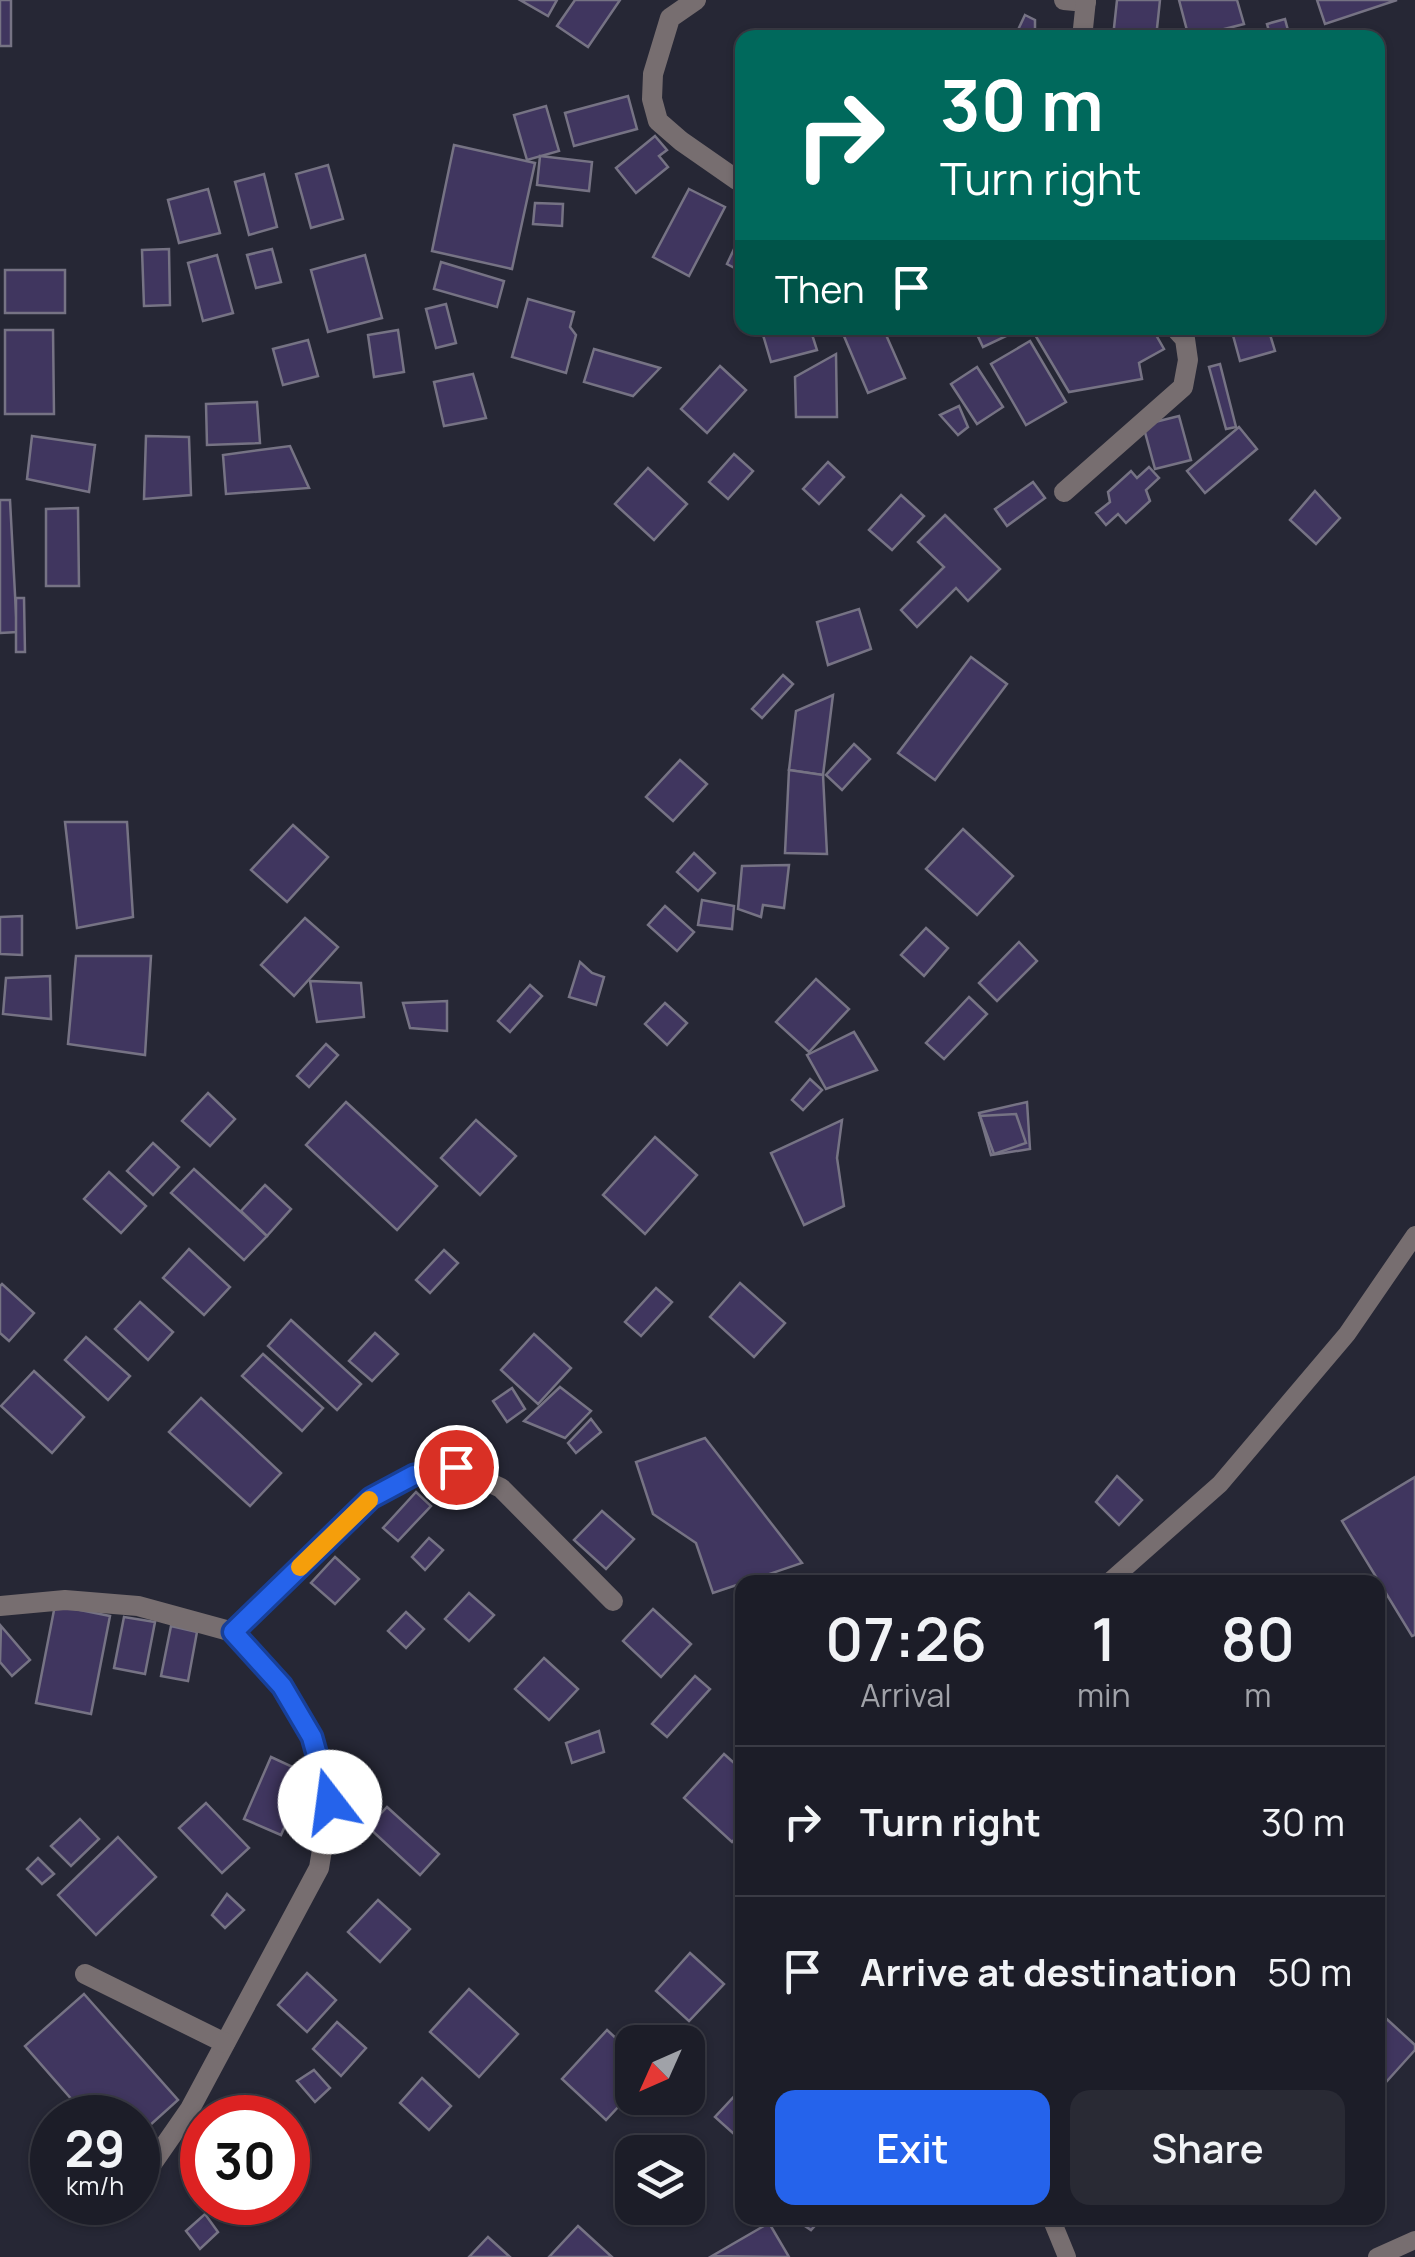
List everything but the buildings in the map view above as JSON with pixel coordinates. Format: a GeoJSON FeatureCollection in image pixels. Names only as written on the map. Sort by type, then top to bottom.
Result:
{"type":"FeatureCollection","features":[{"type":"Feature","properties":{"kind":"street"},"geometry":{"type":"LineString","coordinates":[[696,0],[670,18],[653,74],[652,99],[658,121],[735,179]]}},
{"type":"Feature","properties":{"kind":"street"},"geometry":{"type":"LineString","coordinates":[[1064,0],[1086,1],[1083,30]]}},
{"type":"Feature","properties":{"kind":"street"},"geometry":{"type":"LineString","coordinates":[[1064,492],[1183,387],[1188,360],[1182,335]]}},
{"type":"Feature","properties":{"kind":"street"},"geometry":{"type":"LineString","coordinates":[[233,1632],[371,1498],[414,1475],[456,1467],[500,1488],[613,1601]]}},
{"type":"Feature","properties":{"kind":"street"},"geometry":{"type":"LineString","coordinates":[[0,1606],[65,1600],[138,1606],[233,1632],[282,1686],[312,1737],[330,1802],[319,1868],[190,2109],[160,2152]]}},
{"type":"Feature","properties":{"kind":"street"},"geometry":{"type":"LineString","coordinates":[[84,1974],[225,2043]]}},
{"type":"Feature","properties":{"kind":"lane"},"geometry":{"type":"LineString","coordinates":[[1117,1575],[1220,1484],[1347,1334],[1415,1235]]}},
{"type":"Feature","properties":{"kind":"lane"},"geometry":{"type":"LineString","coordinates":[[1054,2225],[1066,2257]]}},
{"type":"Feature","properties":{"kind":"lane"},"geometry":{"type":"LineString","coordinates":[[1377,2257],[1415,2240]]}},
{"type":"Feature","properties":{"kind":"slow traffic"},"geometry":{"type":"LineString","coordinates":[[300,1567],[369,1500]]}},
{"type":"Feature","properties":{"kind":"route"},"geometry":{"type":"LineString","coordinates":[[330,1802],[312,1737],[282,1686],[233,1632],[371,1498],[414,1475],[456,1467]]}}]}
